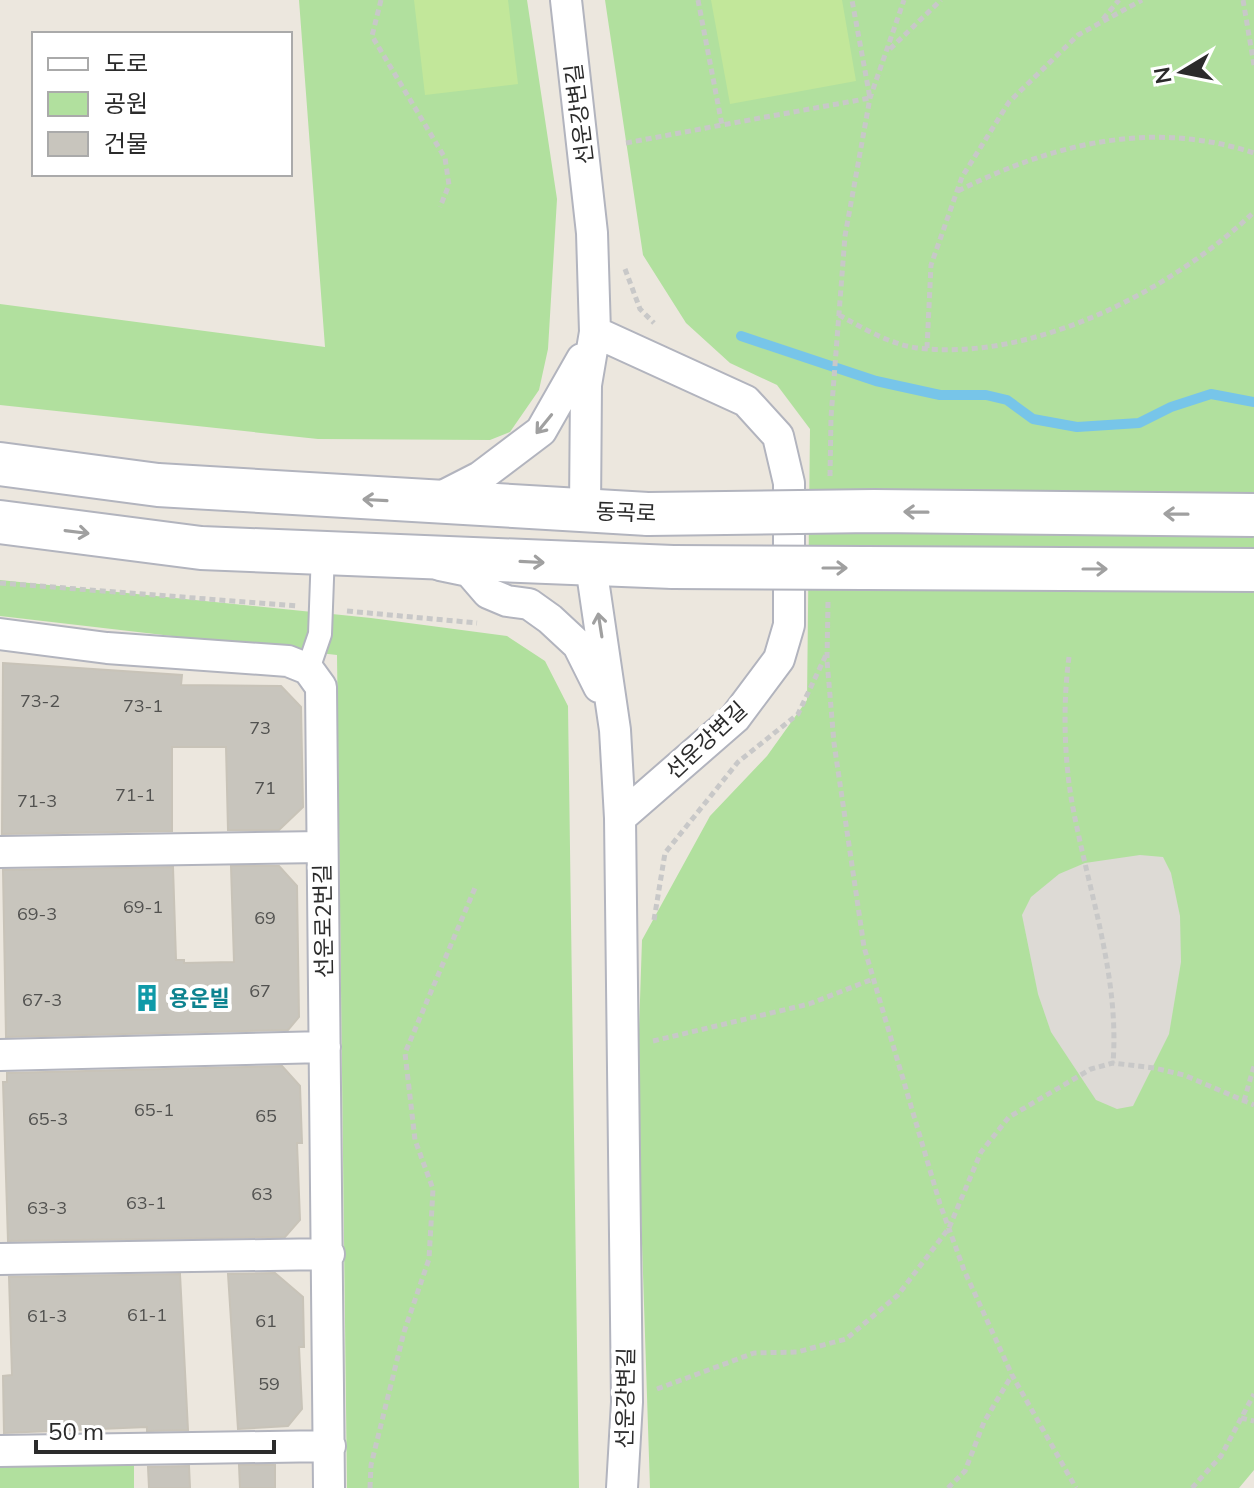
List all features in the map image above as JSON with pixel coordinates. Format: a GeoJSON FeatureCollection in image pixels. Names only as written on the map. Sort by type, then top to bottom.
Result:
{"type":"FeatureCollection","features":[{"type":"Feature","properties":{"kind":"main road","name":"동곡로"},"geometry":{"type":"LineString","coordinates":[[0,464],[158,485],[648,514],[874,511],[1254,515]]}},
{"type":"Feature","properties":{"kind":"main road"},"geometry":{"type":"LineString","coordinates":[[0,522],[201,548],[591,566],[1254,570]]}},
{"type":"Feature","properties":{"kind":"street","name":"선운강변길"},"geometry":{"type":"LineString","coordinates":[[566,0],[592,233],[595,332],[746,401],[778,436],[789,483],[789,625],[779,659],[735,718],[620,818],[627,1402],[622,1488]]}},
{"type":"Feature","properties":{"kind":"street"},"geometry":{"type":"LineString","coordinates":[[430,503],[480,477],[541,431],[571,382],[595,332]]}},
{"type":"Feature","properties":{"kind":"street"},"geometry":{"type":"LineString","coordinates":[[585,511],[586,385],[595,332]]}},
{"type":"Feature","properties":{"kind":"street"},"geometry":{"type":"LineString","coordinates":[[0,634],[107,648],[288,661],[308,669],[320,634],[323,552]]}},
{"type":"Feature","properties":{"kind":"street"},"geometry":{"type":"LineString","coordinates":[[382,554],[469,571],[488,593],[507,601],[529,604],[550,619],[578,645],[593,670],[615,730]]}},
{"type":"Feature","properties":{"kind":"street"},"geometry":{"type":"LineString","coordinates":[[591,566],[615,730],[620,818]]}},
{"type":"Feature","properties":{"kind":"street","name":"선운로2번길"},"geometry":{"type":"LineString","coordinates":[[308,669],[321,687],[329,1488]]}},
{"type":"Feature","properties":{"kind":"street"},"geometry":{"type":"LineString","coordinates":[[0,852],[322,847]]}},
{"type":"Feature","properties":{"kind":"street"},"geometry":{"type":"LineString","coordinates":[[0,1055],[325,1047]]}},
{"type":"Feature","properties":{"kind":"street"},"geometry":{"type":"LineString","coordinates":[[0,1259],[329,1254]]}},
{"type":"Feature","properties":{"kind":"street"},"geometry":{"type":"LineString","coordinates":[[0,1451],[330,1446]]}},
{"type":"Feature","properties":{"kind":"path"},"geometry":{"type":"LineString","coordinates":[[381,0],[372,36],[445,158],[449,185],[440,207]]}},
{"type":"Feature","properties":{"kind":"path"},"geometry":{"type":"LineString","coordinates":[[698,0],[722,125]]}},
{"type":"Feature","properties":{"kind":"path"},"geometry":{"type":"LineString","coordinates":[[852,0],[870,98]]}},
{"type":"Feature","properties":{"kind":"path"},"geometry":{"type":"LineString","coordinates":[[830,480],[845,236],[870,98],[904,0]]}},
{"type":"Feature","properties":{"kind":"path"},"geometry":{"type":"LineString","coordinates":[[889,49],[941,0]]}},
{"type":"Feature","properties":{"kind":"path"},"geometry":{"type":"LineString","coordinates":[[1100,23],[1119,0]]}},
{"type":"Feature","properties":{"kind":"path"},"geometry":{"type":"LineString","coordinates":[[927,348],[931,265],[957,192],[1009,102],[1078,35],[1142,0]]}},
{"type":"Feature","properties":{"kind":"path"},"geometry":{"type":"LineString","coordinates":[[1243,0],[1254,65]]}},
{"type":"Feature","properties":{"kind":"path"},"geometry":{"type":"LineString","coordinates":[[626,143],[870,98]]}},
{"type":"Feature","properties":{"kind":"path"},"geometry":{"type":"LineString","coordinates":[[957,192],[1016,162],[1110,139],[1181,138],[1254,153]]}},
{"type":"Feature","properties":{"kind":"path"},"geometry":{"type":"LineString","coordinates":[[839,315],[874,334],[927,348],[972,350],[1048,334],[1131,298],[1217,247],[1254,212]]}},
{"type":"Feature","properties":{"kind":"path"},"geometry":{"type":"LineString","coordinates":[[622,259],[640,309],[661,331]]}},
{"type":"Feature","properties":{"kind":"path"},"geometry":{"type":"LineString","coordinates":[[826,590],[834,743],[864,947],[949,1228],[1012,1375],[1076,1488]]}},
{"type":"Feature","properties":{"kind":"path"},"geometry":{"type":"LineString","coordinates":[[653,927],[665,853],[738,762],[798,714],[827,652]]}},
{"type":"Feature","properties":{"kind":"path"},"geometry":{"type":"LineString","coordinates":[[1069,657],[1065,689],[1071,794],[1113,1005],[1113,1063]]}},
{"type":"Feature","properties":{"kind":"path"},"geometry":{"type":"LineString","coordinates":[[370,1488],[371,1465],[404,1332],[429,1259],[433,1189],[415,1140],[405,1053],[475,888]]}},
{"type":"Feature","properties":{"kind":"path"},"geometry":{"type":"LineString","coordinates":[[621,1049],[809,1004],[873,979]]}},
{"type":"Feature","properties":{"kind":"path"},"geometry":{"type":"LineString","coordinates":[[627,1402],[698,1371],[754,1353],[797,1352],[846,1339],[898,1295],[949,1228],[981,1152],[1009,1117],[1091,1069],[1113,1063],[1184,1075],[1254,1105]]}},
{"type":"Feature","properties":{"kind":"path"},"geometry":{"type":"LineString","coordinates":[[1244,1101],[1254,1066]]}},
{"type":"Feature","properties":{"kind":"path"},"geometry":{"type":"LineString","coordinates":[[948,1488],[965,1471],[984,1422],[1012,1375]]}},
{"type":"Feature","properties":{"kind":"path"},"geometry":{"type":"LineString","coordinates":[[1192,1488],[1221,1456],[1254,1394]]}},
{"type":"Feature","properties":{"kind":"path"},"geometry":{"type":"LineString","coordinates":[[1241,1418],[1254,1421]]}},
{"type":"Feature","properties":{"kind":"green space"},"geometry":{"type":"Polygon","coordinates":[[[299,0],[527,0],[557,199],[548,349],[539,390],[510,432],[490,440],[318,439],[0,405],[0,304],[325,347],[299,0]]]}},
{"type":"Feature","properties":{"kind":"green space"},"geometry":{"type":"Polygon","coordinates":[[[414,0],[508,0],[518,84],[425,95],[414,0]]]}},
{"type":"Feature","properties":{"kind":"green space"},"geometry":{"type":"Polygon","coordinates":[[[605,0],[1254,0],[1254,1470],[1239,1488],[650,1488],[637,1090],[642,940],[710,816],[767,756],[807,700],[810,429],[777,385],[730,363],[686,323],[643,255],[605,0]]]}},
{"type":"Feature","properties":{"kind":"green space"},"geometry":{"type":"Polygon","coordinates":[[[711,0],[842,0],[856,81],[730,104],[711,0]]]}},
{"type":"Feature","properties":{"kind":"green space"},"geometry":{"type":"Polygon","coordinates":[[[0,580],[371,618],[507,636],[545,661],[568,706],[579,1488],[347,1488],[337,655],[0,616],[0,580]]]}},
{"type":"Feature","properties":{"kind":"green space"},"geometry":{"type":"Polygon","coordinates":[[[0,1462],[134,1462],[134,1488],[0,1488],[0,1462]]]}},
{"type":"Feature","properties":{"kind":"shaded area"},"geometry":{"type":"Polygon","coordinates":[[[1140,855],[1163,857],[1171,873],[1180,916],[1181,962],[1169,1034],[1133,1106],[1117,1109],[1096,1100],[1051,1032],[1038,994],[1022,915],[1031,897],[1059,874],[1085,863],[1140,855]]]}},
{"type":"Feature","properties":{"kind":"building"},"geometry":{"type":"Polygon","coordinates":[[[3,663],[182,675],[181,685],[281,686],[301,707],[303,807],[279,830],[228,830],[226,747],[172,747],[172,831],[2,834],[3,663]]]}},
{"type":"Feature","properties":{"kind":"building"},"geometry":{"type":"Polygon","coordinates":[[[231,866],[279,866],[297,886],[299,1017],[288,1030],[6,1037],[3,870],[173,867],[176,960],[184,960],[184,963],[234,962],[231,866]]]}},
{"type":"Feature","properties":{"kind":"building"},"geometry":{"type":"Polygon","coordinates":[[[282,1066],[300,1086],[302,1143],[297,1143],[300,1220],[285,1237],[8,1241],[3,1082],[7,1082],[7,1073],[282,1066]]]}},
{"type":"Feature","properties":{"kind":"building"},"geometry":{"type":"Polygon","coordinates":[[[275,1273],[303,1297],[304,1347],[299,1347],[302,1409],[288,1426],[238,1429],[228,1274],[275,1273]]]}},
{"type":"Feature","properties":{"kind":"building"},"geometry":{"type":"Polygon","coordinates":[[[180,1274],[188,1430],[147,1431],[147,1427],[4,1433],[3,1376],[12,1375],[9,1277],[180,1274]]]}},
{"type":"Feature","properties":{"kind":"building"},"geometry":{"type":"Polygon","coordinates":[[[239,1465],[275,1465],[275,1488],[240,1488],[239,1465]]]}},
{"type":"Feature","properties":{"kind":"building"},"geometry":{"type":"Polygon","coordinates":[[[189,1466],[190,1488],[149,1488],[148,1467],[189,1466]]]}},
{"type":"Feature","properties":{"kind":"waterway"},"geometry":{"type":"LineString","coordinates":[[741,336],[876,381],[940,395],[986,395],[1007,400],[1033,419],[1077,427],[1139,423],[1171,407],[1211,394],[1254,402]]}},
{"type":"Feature","properties":{"kind":"place","name":"용운빌"},"geometry":{"type":"Point","coordinates":[147,998]}}]}
